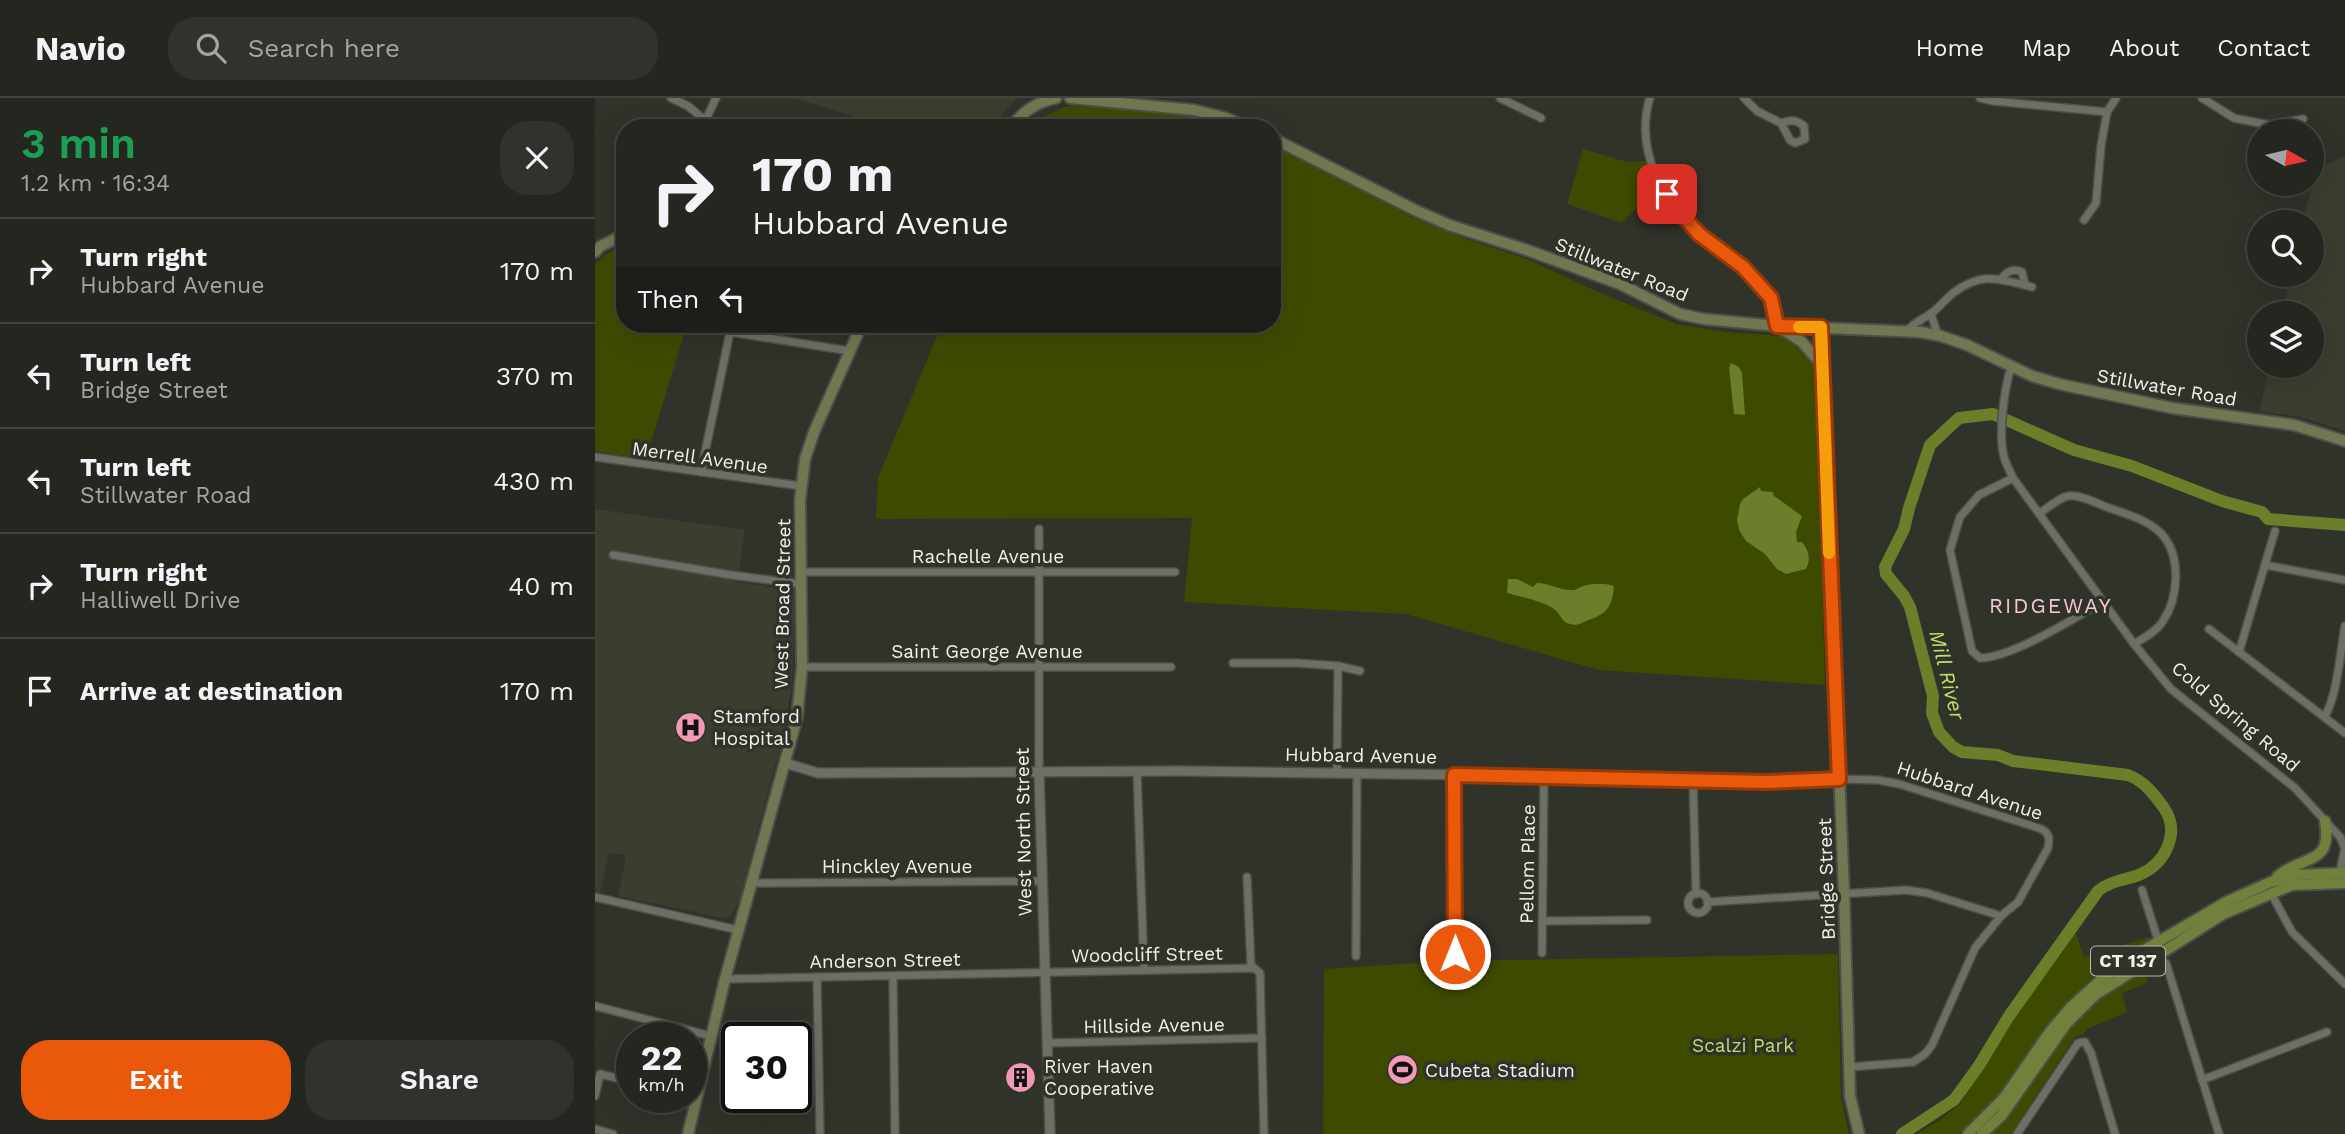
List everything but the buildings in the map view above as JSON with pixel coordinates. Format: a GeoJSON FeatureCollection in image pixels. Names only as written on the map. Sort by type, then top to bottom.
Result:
{"type":"FeatureCollection","features":[{"type":"Feature","properties":{"kind":"main road"},"geometry":{"type":"LineString","coordinates":[[1018,119],[1033,107],[1056,98]]}},
{"type":"Feature","properties":{"kind":"main road"},"geometry":{"type":"LineString","coordinates":[[1070,98],[1180,108],[1206,112],[1225,119]]}},
{"type":"Feature","properties":{"kind":"main road"},"geometry":{"type":"LineString","coordinates":[[1180,108],[1189,98]]}},
{"type":"Feature","properties":{"kind":"main road","name":"Stillwater Road"},"geometry":{"type":"LineString","coordinates":[[1281,143],[1416,211],[1620,284],[1680,314],[1777,326],[1907,331],[1938,335],[2050,381],[2172,408],[2294,425],[2345,441]]}},
{"type":"Feature","properties":{"kind":"main road"},"geometry":{"type":"LineString","coordinates":[[597,248],[616,238]]}},
{"type":"Feature","properties":{"kind":"main road"},"geometry":{"type":"LineString","coordinates":[[1777,326],[1802,342],[1822,365]]}},
{"type":"Feature","properties":{"kind":"main road","name":"Bridge Street"},"geometry":{"type":"LineString","coordinates":[[1821,327],[1845,892],[1850,1096],[1859,1134]]}},
{"type":"Feature","properties":{"kind":"main road","name":"West Broad Street"},"geometry":{"type":"LineString","coordinates":[[707,1049],[797,718],[802,667],[801,486],[809,445],[858,333]]}},
{"type":"Feature","properties":{"kind":"main road"},"geometry":{"type":"LineString","coordinates":[[2271,888],[2280,874],[2320,854],[2327,842],[2325,821]]}},
{"type":"Feature","properties":{"kind":"main road"},"geometry":{"type":"LineString","coordinates":[[2327,842],[2344,845]]}},
{"type":"Feature","properties":{"kind":"main road","name":"CT 137"},"geometry":{"type":"LineString","coordinates":[[1982,1134],[2002,1115],[2066,1024],[2095,995],[2223,914],[2295,875],[2345,873]]}},
{"type":"Feature","properties":{"kind":"main road","name":"CT 137"},"geometry":{"type":"LineString","coordinates":[[1968,1134],[2004,1098],[2049,1033],[2070,1008],[2102,979],[2139,953],[2226,902],[2271,888],[2345,882]]}},
{"type":"Feature","properties":{"kind":"main road","name":"West Broad Street"},"geometry":{"type":"LineString","coordinates":[[688,1134],[690,1113]]}},
{"type":"Feature","properties":{"kind":"street"},"geometry":{"type":"LineString","coordinates":[[671,98],[688,106],[700,119]]}},
{"type":"Feature","properties":{"kind":"street"},"geometry":{"type":"LineString","coordinates":[[706,119],[716,98]]}},
{"type":"Feature","properties":{"kind":"street"},"geometry":{"type":"LineString","coordinates":[[1500,98],[1541,118]]}},
{"type":"Feature","properties":{"kind":"street"},"geometry":{"type":"LineString","coordinates":[[1650,98],[1646,112],[1646,145],[1657,179],[1677,209],[1699,234],[1743,267],[1771,298],[1777,326]]}},
{"type":"Feature","properties":{"kind":"street"},"geometry":{"type":"LineString","coordinates":[[1744,98],[1757,111],[1781,123]]}},
{"type":"Feature","properties":{"kind":"street"},"geometry":{"type":"LineString","coordinates":[[1980,98],[2107,113]]}},
{"type":"Feature","properties":{"kind":"street"},"geometry":{"type":"LineString","coordinates":[[2084,220],[2098,196],[2101,146],[2107,113],[2116,98]]}},
{"type":"Feature","properties":{"kind":"street"},"geometry":{"type":"LineString","coordinates":[[2202,98],[2234,118],[2247,120]]}},
{"type":"Feature","properties":{"kind":"street"},"geometry":{"type":"LineString","coordinates":[[1907,331],[1971,282],[1982,278],[2001,279],[2028,286],[2022,272],[2017,270],[2010,270],[2001,279]]}},
{"type":"Feature","properties":{"kind":"street"},"geometry":{"type":"LineString","coordinates":[[1931,314],[1938,335]]}},
{"type":"Feature","properties":{"kind":"street"},"geometry":{"type":"LineString","coordinates":[[701,472],[730,333]]}},
{"type":"Feature","properties":{"kind":"street"},"geometry":{"type":"LineString","coordinates":[[736,333],[850,351]]}},
{"type":"Feature","properties":{"kind":"street","name":"Cold Spring Road"},"geometry":{"type":"LineString","coordinates":[[2011,367],[2002,436],[2004,457],[2013,478],[2134,644],[2171,689],[2274,769],[2295,788],[2344,845]]}},
{"type":"Feature","properties":{"kind":"street","name":"Merrell Avenue"},"geometry":{"type":"LineString","coordinates":[[595,457],[801,486]]}},
{"type":"Feature","properties":{"kind":"street"},"geometry":{"type":"LineString","coordinates":[[2013,478],[1979,495],[1960,517],[1950,550],[1972,651],[1980,658],[1991,658],[2048,634],[2103,602]]}},
{"type":"Feature","properties":{"kind":"street"},"geometry":{"type":"LineString","coordinates":[[2040,513],[2067,496],[2088,500],[2147,522],[2166,539],[2174,559],[2176,576],[2173,596],[2164,621],[2134,644]]}},
{"type":"Feature","properties":{"kind":"street","name":"West North Street"},"geometry":{"type":"LineString","coordinates":[[1039,529],[1039,771],[1050,1134]]}},
{"type":"Feature","properties":{"kind":"street"},"geometry":{"type":"LineString","coordinates":[[2239,652],[2275,531]]}},
{"type":"Feature","properties":{"kind":"street"},"geometry":{"type":"LineString","coordinates":[[613,555],[802,584]]}},
{"type":"Feature","properties":{"kind":"street"},"geometry":{"type":"LineString","coordinates":[[2265,565],[2345,580]]}},
{"type":"Feature","properties":{"kind":"street","name":"Rachelle Avenue"},"geometry":{"type":"LineString","coordinates":[[802,572],[1175,572]]}},
{"type":"Feature","properties":{"kind":"street"},"geometry":{"type":"LineString","coordinates":[[2325,716],[2335,681],[2345,626]]}},
{"type":"Feature","properties":{"kind":"street"},"geometry":{"type":"LineString","coordinates":[[2209,629],[2345,733]]}},
{"type":"Feature","properties":{"kind":"street"},"geometry":{"type":"LineString","coordinates":[[1233,663],[1297,663],[1338,666],[1360,671]]}},
{"type":"Feature","properties":{"kind":"street"},"geometry":{"type":"LineString","coordinates":[[1337,772],[1338,666]]}},
{"type":"Feature","properties":{"kind":"street","name":"Saint George Avenue"},"geometry":{"type":"LineString","coordinates":[[802,667],[1171,667]]}},
{"type":"Feature","properties":{"kind":"street","name":"Hubbard Avenue"},"geometry":{"type":"LineString","coordinates":[[785,763],[818,773],[1337,772],[1766,782],[1878,780],[1899,784],[2039,828],[2048,834],[2048,848],[2025,892],[2018,902],[2001,916]]}},
{"type":"Feature","properties":{"kind":"street"},"geometry":{"type":"LineString","coordinates":[[1137,771],[1144,969]]}},
{"type":"Feature","properties":{"kind":"street"},"geometry":{"type":"LineString","coordinates":[[1356,956],[1357,773]]}},
{"type":"Feature","properties":{"kind":"street"},"geometry":{"type":"LineString","coordinates":[[1454,775],[1455,954]]}},
{"type":"Feature","properties":{"kind":"street","name":"Pellom Place"},"geometry":{"type":"LineString","coordinates":[[1542,953],[1544,776]]}},
{"type":"Feature","properties":{"kind":"street"},"geometry":{"type":"LineString","coordinates":[[1693,779],[1696,894]]}},
{"type":"Feature","properties":{"kind":"street"},"geometry":{"type":"LineString","coordinates":[[2344,845],[2341,866],[2345,873],[2345,882]]}},
{"type":"Feature","properties":{"kind":"street"},"geometry":{"type":"LineString","coordinates":[[1247,877],[1251,967],[1257,968],[1260,973],[1264,1134]]}},
{"type":"Feature","properties":{"kind":"street","name":"Hinckley Avenue"},"geometry":{"type":"LineString","coordinates":[[751,883],[1042,881]]}},
{"type":"Feature","properties":{"kind":"street"},"geometry":{"type":"LineString","coordinates":[[2271,888],[2292,932],[2345,984]]}},
{"type":"Feature","properties":{"kind":"street"},"geometry":{"type":"LineString","coordinates":[[1707,902],[1906,890],[1927,893],[2001,916],[1975,948],[1932,1045],[1924,1054],[1913,1062],[1850,1068]]}},
{"type":"Feature","properties":{"kind":"street"},"geometry":{"type":"LineString","coordinates":[[2142,890],[2159,943]]}},
{"type":"Feature","properties":{"kind":"street"},"geometry":{"type":"LineString","coordinates":[[1696,894],[1704,895],[1707,902],[1703,911],[1693,911],[1689,907],[1689,900],[1696,894]]}},
{"type":"Feature","properties":{"kind":"street"},"geometry":{"type":"LineString","coordinates":[[595,897],[738,930]]}},
{"type":"Feature","properties":{"kind":"street"},"geometry":{"type":"LineString","coordinates":[[1542,921],[1647,920]]}},
{"type":"Feature","properties":{"kind":"street"},"geometry":{"type":"LineString","coordinates":[[2166,963],[2219,1134]]}},
{"type":"Feature","properties":{"kind":"street","name":"Woodcliff Street"},"geometry":{"type":"LineString","coordinates":[[1045,972],[1251,967]]}},
{"type":"Feature","properties":{"kind":"street","name":"Anderson Street"},"geometry":{"type":"LineString","coordinates":[[725,979],[1045,972]]}},
{"type":"Feature","properties":{"kind":"street"},"geometry":{"type":"LineString","coordinates":[[817,977],[820,1134]]}},
{"type":"Feature","properties":{"kind":"street"},"geometry":{"type":"LineString","coordinates":[[893,977],[895,1134]]}},
{"type":"Feature","properties":{"kind":"street"},"geometry":{"type":"LineString","coordinates":[[595,1006],[711,1036]]}},
{"type":"Feature","properties":{"kind":"street"},"geometry":{"type":"LineString","coordinates":[[2202,1080],[2327,1032]]}},
{"type":"Feature","properties":{"kind":"street","name":"Hillside Avenue"},"geometry":{"type":"LineString","coordinates":[[1048,1043],[1262,1038]]}},
{"type":"Feature","properties":{"kind":"street"},"geometry":{"type":"LineString","coordinates":[[2017,1134],[2078,1043],[2085,1042],[2115,1134]]}},
{"type":"Feature","properties":{"kind":"street"},"geometry":{"type":"LineString","coordinates":[[595,1096],[600,1074],[616,1078]]}},
{"type":"Feature","properties":{"kind":"street"},"geometry":{"type":"LineString","coordinates":[[595,1129],[613,1134]]}},
{"type":"Feature","properties":{"kind":"shaded area"},"geometry":{"type":"Polygon","coordinates":[[[794,98],[1018,98],[1000,119],[862,119],[794,98]]]}},
{"type":"Feature","properties":{"kind":"shaded area"},"geometry":{"type":"Polygon","coordinates":[[[2345,156],[2345,431],[2301,417],[2259,411],[2267,378],[2324,378],[2324,301],[2285,301],[2288,287],[2324,287],[2324,210],[2306,210],[2309,196],[2324,196],[2324,165],[2345,156]]]}},
{"type":"Feature","properties":{"kind":"shaded area"},"geometry":{"type":"Polygon","coordinates":[[[1731,363],[1739,367],[1742,373],[1745,415],[1734,414],[1729,368],[1731,363]]]}},
{"type":"Feature","properties":{"kind":"shaded area"},"geometry":{"type":"Polygon","coordinates":[[[1760,487],[1761,491],[1773,492],[1774,496],[1802,516],[1796,532],[1797,542],[1802,542],[1808,552],[1806,569],[1786,574],[1777,569],[1765,554],[1746,541],[1739,530],[1737,520],[1740,504],[1760,487]]]}},
{"type":"Feature","properties":{"kind":"shaded area","name":"Stamford Hospital"},"geometry":{"type":"Polygon","coordinates":[[[595,509],[745,530],[737,582],[787,589],[795,595],[792,683],[783,741],[740,900],[728,919],[618,896],[626,856],[609,852],[600,893],[595,892],[595,509]]]}},
{"type":"Feature","properties":{"kind":"shaded area"},"geometry":{"type":"Polygon","coordinates":[[[1508,579],[1517,579],[1533,587],[1541,583],[1571,590],[1594,584],[1614,586],[1607,610],[1599,616],[1574,625],[1565,622],[1550,606],[1507,593],[1508,579]]]}},
{"type":"Feature","properties":{"kind":"green space"},"geometry":{"type":"Polygon","coordinates":[[[1067,106],[1206,119],[1039,119],[1067,106]]]}},
{"type":"Feature","properties":{"kind":"green space"},"geometry":{"type":"Polygon","coordinates":[[[1281,149],[1414,218],[1527,259],[1676,324],[1724,332],[1785,336],[1816,367],[1825,685],[1599,670],[1406,614],[1184,602],[1192,518],[876,519],[878,478],[938,333],[1281,333],[1281,149]]]}},
{"type":"Feature","properties":{"kind":"green space"},"geometry":{"type":"Polygon","coordinates":[[[1583,149],[1627,162],[1645,161],[1658,190],[1622,223],[1567,204],[1583,149]]]}},
{"type":"Feature","properties":{"kind":"green space"},"geometry":{"type":"Polygon","coordinates":[[[616,249],[616,333],[684,333],[646,459],[595,451],[595,264],[616,249]]]}},
{"type":"Feature","properties":{"kind":"green space"},"geometry":{"type":"Polygon","coordinates":[[[2075,930],[2084,957],[2149,937],[2149,940],[2084,989],[1995,1101],[1961,1134],[1916,1134],[1960,1104],[2049,965],[2075,930]]]}},
{"type":"Feature","properties":{"kind":"green space","name":"Scalzi Park"},"geometry":{"type":"Polygon","coordinates":[[[1838,954],[1841,1097],[1849,1134],[1323,1134],[1324,969],[1448,961],[1838,954]]]}},
{"type":"Feature","properties":{"kind":"green space"},"geometry":{"type":"Polygon","coordinates":[[[2140,969],[2149,982],[2122,993],[2127,1012],[2075,1037],[2011,1134],[1990,1134],[2062,1036],[2093,1003],[2140,969]]]}},
{"type":"Feature","properties":{"kind":"waterway","name":"Mill River"},"geometry":{"type":"LineString","coordinates":[[1902,1134],[1954,1100],[2009,1016],[2098,891],[2139,875],[2156,863],[2168,847],[2171,827],[2164,808],[2156,798],[2144,784],[2128,775],[1962,752],[1953,747],[1939,732],[1932,713],[1933,696],[1910,607],[1886,574],[1885,567],[1904,529],[1930,445],[1959,418],[1993,414],[2074,450],[2132,466],[2222,501],[2262,512],[2268,519],[2345,525]]}},
{"type":"Feature","properties":{"kind":"slow traffic"},"geometry":{"type":"LineString","coordinates":[[1799,327],[1821,327],[1829,553]]}},
{"type":"Feature","properties":{"kind":"place","name":"Stamford Hospital"},"geometry":{"type":"Point","coordinates":[690,727]}},
{"type":"Feature","properties":{"kind":"place","name":"Cubeta Stadium"},"geometry":{"type":"Point","coordinates":[1402,1070]}},
{"type":"Feature","properties":{"kind":"place","name":"River Haven Cooperative"},"geometry":{"type":"Point","coordinates":[1021,1077]}},
{"type":"Feature","properties":{"kind":"district","name":"RIDGEWAY"},"geometry":{"type":"Point","coordinates":[2051,606]}},
{"type":"Feature","properties":{"kind":"route"},"geometry":{"type":"LineString","coordinates":[[1455,954],[1454,775],[1766,782],[1839,779],[1821,327],[1777,326],[1771,298],[1743,267],[1699,234],[1667,194]]}}]}
